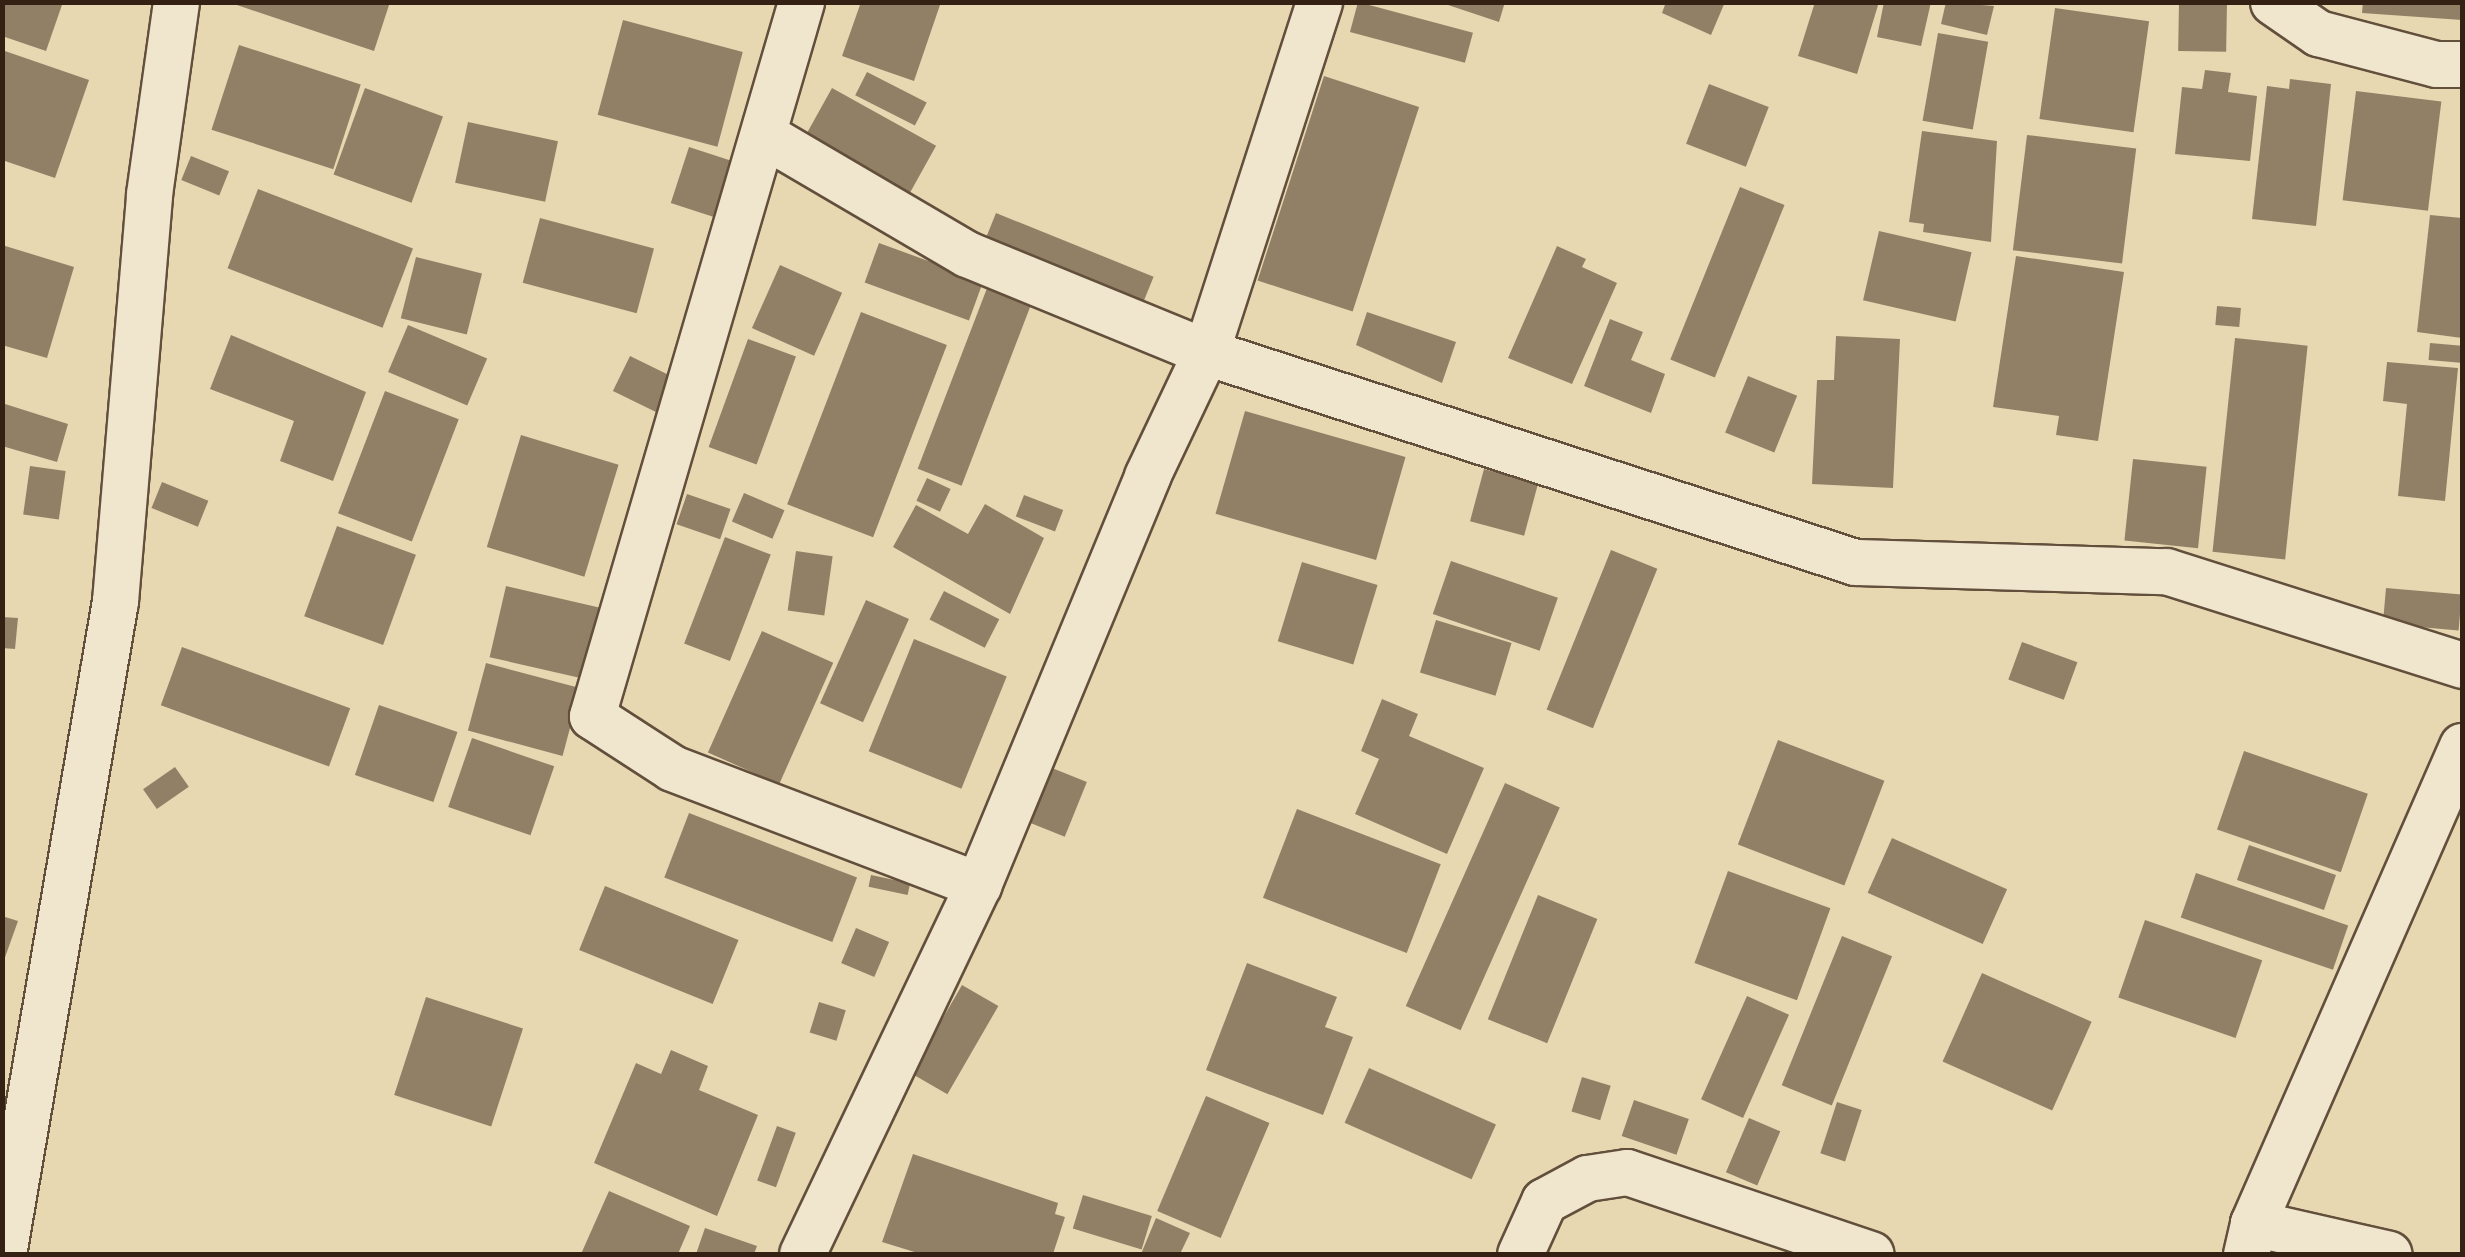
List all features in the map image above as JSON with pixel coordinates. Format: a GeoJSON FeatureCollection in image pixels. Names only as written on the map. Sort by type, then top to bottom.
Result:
{"type":"FeatureCollection","features":[{"type":"Feature","properties":{"kind":"street"},"geometry":{"type":"LineString","coordinates":[[3,1254],[116,602],[150,194],[176,2]]}},
{"type":"Feature","properties":{"kind":"street"},"geometry":{"type":"LineString","coordinates":[[800,2],[592,716],[672,768],[978,885]]}},
{"type":"Feature","properties":{"kind":"street"},"geometry":{"type":"LineString","coordinates":[[802,1254],[978,885],[1147,476],[1206,352],[1319,2]]}},
{"type":"Feature","properties":{"kind":"street"},"geometry":{"type":"LineString","coordinates":[[2272,2],[2318,33],[2436,64],[2462,64]]}},
{"type":"Feature","properties":{"kind":"street"},"geometry":{"type":"LineString","coordinates":[[764,134],[967,254],[1206,352],[1854,562],[2166,572],[2462,665]]}},
{"type":"Feature","properties":{"kind":"street"},"geometry":{"type":"LineString","coordinates":[[2390,1254],[2250,1239],[2462,746]]}},
{"type":"Feature","properties":{"kind":"street"},"geometry":{"type":"LineString","coordinates":[[1520,1254],[1544,1201],[1587,1178],[1627,1172],[1872,1254]]}},
{"type":"Feature","properties":{"kind":"building"},"geometry":{"type":"Polygon","coordinates":[[[2,2],[63,2],[46,51],[2,36],[2,2]]]}},
{"type":"Feature","properties":{"kind":"building"},"geometry":{"type":"Polygon","coordinates":[[[228,2],[390,2],[374,51],[228,2]]]}},
{"type":"Feature","properties":{"kind":"building"},"geometry":{"type":"Polygon","coordinates":[[[861,2],[941,2],[914,81],[842,56],[861,2]]]}},
{"type":"Feature","properties":{"kind":"building"},"geometry":{"type":"Polygon","coordinates":[[[1358,2],[1473,33],[1465,63],[1350,32],[1358,2]]]}},
{"type":"Feature","properties":{"kind":"building"},"geometry":{"type":"Polygon","coordinates":[[[1439,2],[1505,2],[1499,22],[1439,2]]]}},
{"type":"Feature","properties":{"kind":"building"},"geometry":{"type":"Polygon","coordinates":[[[1666,2],[1725,2],[1711,35],[1662,13],[1666,2]]]}},
{"type":"Feature","properties":{"kind":"building"},"geometry":{"type":"Polygon","coordinates":[[[1815,2],[1879,2],[1857,74],[1798,56],[1815,2]]]}},
{"type":"Feature","properties":{"kind":"building"},"geometry":{"type":"Polygon","coordinates":[[[1884,2],[1931,2],[1921,46],[1877,37],[1884,2]]]}},
{"type":"Feature","properties":{"kind":"building"},"geometry":{"type":"Polygon","coordinates":[[[1946,2],[1994,6],[1987,35],[1941,24],[1946,2]]]}},
{"type":"Feature","properties":{"kind":"building"},"geometry":{"type":"Polygon","coordinates":[[[2179,2],[2227,3],[2226,52],[2178,51],[2179,2]]]}},
{"type":"Feature","properties":{"kind":"building"},"geometry":{"type":"Polygon","coordinates":[[[2363,2],[2462,2],[2462,20],[2362,13],[2363,2]]]}},
{"type":"Feature","properties":{"kind":"building"},"geometry":{"type":"Polygon","coordinates":[[[2055,8],[2149,21],[2133,132],[2039,119],[2055,8]]]}},
{"type":"Feature","properties":{"kind":"building"},"geometry":{"type":"Polygon","coordinates":[[[623,20],[743,52],[717,147],[598,115],[623,20]]]}},
{"type":"Feature","properties":{"kind":"building"},"geometry":{"type":"Polygon","coordinates":[[[1938,33],[1988,42],[1973,130],[1923,121],[1938,33]]]}},
{"type":"Feature","properties":{"kind":"building"},"geometry":{"type":"Polygon","coordinates":[[[239,45],[361,85],[333,169],[211,130],[239,45]]]}},
{"type":"Feature","properties":{"kind":"building"},"geometry":{"type":"Polygon","coordinates":[[[2,50],[89,80],[55,178],[2,160],[2,50]]]}},
{"type":"Feature","properties":{"kind":"building"},"geometry":{"type":"Polygon","coordinates":[[[2205,70],[2231,73],[2228,92],[2257,96],[2250,161],[2175,154],[2182,87],[2202,89],[2205,70]]]}},
{"type":"Feature","properties":{"kind":"building"},"geometry":{"type":"Polygon","coordinates":[[[867,72],[927,102],[915,126],[855,95],[867,72]]]}},
{"type":"Feature","properties":{"kind":"building"},"geometry":{"type":"Polygon","coordinates":[[[1324,76],[1419,107],[1353,311],[1258,280],[1324,76]]]}},
{"type":"Feature","properties":{"kind":"building"},"geometry":{"type":"Polygon","coordinates":[[[2290,79],[2331,84],[2316,226],[2252,219],[2267,86],[2289,89],[2290,79]]]}},
{"type":"Feature","properties":{"kind":"building"},"geometry":{"type":"Polygon","coordinates":[[[1709,84],[1769,107],[1746,167],[1686,144],[1709,84]]]}},
{"type":"Feature","properties":{"kind":"building"},"geometry":{"type":"Polygon","coordinates":[[[365,88],[443,116],[412,203],[334,174],[365,88]]]}},
{"type":"Feature","properties":{"kind":"building"},"geometry":{"type":"Polygon","coordinates":[[[832,88],[936,146],[907,199],[802,141],[832,88]]]}},
{"type":"Feature","properties":{"kind":"building"},"geometry":{"type":"Polygon","coordinates":[[[2356,91],[2441,101],[2428,211],[2343,200],[2356,91]]]}},
{"type":"Feature","properties":{"kind":"building"},"geometry":{"type":"Polygon","coordinates":[[[468,122],[558,141],[545,202],[455,183],[468,122]]]}},
{"type":"Feature","properties":{"kind":"building"},"geometry":{"type":"Polygon","coordinates":[[[1922,131],[1997,141],[1991,242],[1923,232],[1924,224],[1909,222],[1922,131]]]}},
{"type":"Feature","properties":{"kind":"building"},"geometry":{"type":"Polygon","coordinates":[[[2027,135],[2136,148],[2122,264],[2013,250],[2027,135]]]}},
{"type":"Feature","properties":{"kind":"building"},"geometry":{"type":"Polygon","coordinates":[[[689,147],[749,166],[731,223],[671,203],[689,147]]]}},
{"type":"Feature","properties":{"kind":"building"},"geometry":{"type":"Polygon","coordinates":[[[191,156],[229,171],[219,195],[181,180],[191,156]]]}},
{"type":"Feature","properties":{"kind":"building"},"geometry":{"type":"Polygon","coordinates":[[[1740,187],[1785,205],[1715,377],[1670,359],[1740,187]]]}},
{"type":"Feature","properties":{"kind":"building"},"geometry":{"type":"Polygon","coordinates":[[[258,189],[413,248],[383,328],[228,268],[258,189]]]}},
{"type":"Feature","properties":{"kind":"building"},"geometry":{"type":"Polygon","coordinates":[[[996,213],[1154,277],[1139,313],[981,249],[996,213]]]}},
{"type":"Feature","properties":{"kind":"building"},"geometry":{"type":"Polygon","coordinates":[[[2430,215],[2462,218],[2462,338],[2417,332],[2430,215]]]}},
{"type":"Feature","properties":{"kind":"building"},"geometry":{"type":"Polygon","coordinates":[[[540,218],[654,249],[637,313],[523,283],[540,218]]]}},
{"type":"Feature","properties":{"kind":"building"},"geometry":{"type":"Polygon","coordinates":[[[1879,231],[1972,252],[1956,322],[1863,300],[1879,231]]]}},
{"type":"Feature","properties":{"kind":"building"},"geometry":{"type":"Polygon","coordinates":[[[879,243],[983,281],[969,320],[865,282],[879,243]]]}},
{"type":"Feature","properties":{"kind":"building"},"geometry":{"type":"Polygon","coordinates":[[[2,245],[74,267],[47,358],[2,345],[2,245]]]}},
{"type":"Feature","properties":{"kind":"building"},"geometry":{"type":"Polygon","coordinates":[[[1557,246],[1586,259],[1582,267],[1617,283],[1572,384],[1508,358],[1557,246]]]}},
{"type":"Feature","properties":{"kind":"building"},"geometry":{"type":"Polygon","coordinates":[[[2016,256],[2124,272],[2098,441],[2056,435],[2059,416],[1993,407],[2016,256]]]}},
{"type":"Feature","properties":{"kind":"building"},"geometry":{"type":"Polygon","coordinates":[[[416,257],[482,273],[467,335],[401,318],[416,257]]]}},
{"type":"Feature","properties":{"kind":"building"},"geometry":{"type":"Polygon","coordinates":[[[780,265],[842,293],[814,356],[752,328],[780,265]]]}},
{"type":"Feature","properties":{"kind":"building"},"geometry":{"type":"Polygon","coordinates":[[[989,283],[1033,300],[962,486],[918,469],[989,283]]]}},
{"type":"Feature","properties":{"kind":"building"},"geometry":{"type":"Polygon","coordinates":[[[2217,306],[2241,308],[2239,327],[2215,325],[2217,306]]]}},
{"type":"Feature","properties":{"kind":"building"},"geometry":{"type":"Polygon","coordinates":[[[861,312],[947,345],[873,537],[787,504],[861,312]]]}},
{"type":"Feature","properties":{"kind":"building"},"geometry":{"type":"Polygon","coordinates":[[[1367,312],[1456,342],[1442,383],[1356,345],[1367,312]]]}},
{"type":"Feature","properties":{"kind":"building"},"geometry":{"type":"Polygon","coordinates":[[[1610,319],[1643,332],[1631,360],[1665,374],[1651,413],[1584,386],[1610,319]]]}},
{"type":"Feature","properties":{"kind":"building"},"geometry":{"type":"Polygon","coordinates":[[[408,325],[487,359],[467,406],[388,372],[408,325]]]}},
{"type":"Feature","properties":{"kind":"building"},"geometry":{"type":"Polygon","coordinates":[[[231,335],[366,392],[333,481],[280,461],[294,421],[210,389],[231,335]]]}},
{"type":"Feature","properties":{"kind":"building"},"geometry":{"type":"Polygon","coordinates":[[[1836,336],[1900,339],[1893,488],[1812,484],[1817,380],[1834,380],[1836,336]]]}},
{"type":"Feature","properties":{"kind":"building"},"geometry":{"type":"Polygon","coordinates":[[[2235,338],[2308,346],[2285,559],[2213,552],[2235,338]]]}},
{"type":"Feature","properties":{"kind":"building"},"geometry":{"type":"Polygon","coordinates":[[[748,339],[796,356],[757,465],[709,447],[748,339]]]}},
{"type":"Feature","properties":{"kind":"building"},"geometry":{"type":"Polygon","coordinates":[[[2430,343],[2462,346],[2460,363],[2429,360],[2430,343]]]}},
{"type":"Feature","properties":{"kind":"building"},"geometry":{"type":"Polygon","coordinates":[[[630,356],[674,377],[657,413],[613,391],[630,356]]]}},
{"type":"Feature","properties":{"kind":"building"},"geometry":{"type":"Polygon","coordinates":[[[2387,362],[2458,368],[2445,501],[2398,496],[2407,404],[2383,401],[2387,362]]]}},
{"type":"Feature","properties":{"kind":"building"},"geometry":{"type":"Polygon","coordinates":[[[1748,376],[1797,396],[1774,452],[1725,433],[1748,376]]]}},
{"type":"Feature","properties":{"kind":"building"},"geometry":{"type":"Polygon","coordinates":[[[385,391],[459,419],[412,542],[338,513],[385,391]]]}},
{"type":"Feature","properties":{"kind":"building"},"geometry":{"type":"Polygon","coordinates":[[[2,403],[68,424],[57,462],[2,446],[2,403]]]}},
{"type":"Feature","properties":{"kind":"building"},"geometry":{"type":"Polygon","coordinates":[[[1245,411],[1406,457],[1376,560],[1216,514],[1245,411]]]}},
{"type":"Feature","properties":{"kind":"building"},"geometry":{"type":"Polygon","coordinates":[[[521,435],[619,465],[584,577],[487,547],[521,435]]]}},
{"type":"Feature","properties":{"kind":"building"},"geometry":{"type":"Polygon","coordinates":[[[2133,459],[2207,467],[2198,548],[2124,541],[2133,459]]]}},
{"type":"Feature","properties":{"kind":"building"},"geometry":{"type":"Polygon","coordinates":[[[30,466],[66,471],[59,520],[23,515],[30,466]]]}},
{"type":"Feature","properties":{"kind":"building"},"geometry":{"type":"Polygon","coordinates":[[[1484,469],[1538,483],[1524,536],[1470,521],[1484,469]]]}},
{"type":"Feature","properties":{"kind":"building"},"geometry":{"type":"Polygon","coordinates":[[[927,478],[951,489],[940,512],[916,501],[927,478]]]}},
{"type":"Feature","properties":{"kind":"building"},"geometry":{"type":"Polygon","coordinates":[[[162,482],[208,501],[198,527],[152,508],[162,482]]]}},
{"type":"Feature","properties":{"kind":"building"},"geometry":{"type":"Polygon","coordinates":[[[744,493],[785,510],[772,539],[732,522],[744,493]]]}},
{"type":"Feature","properties":{"kind":"building"},"geometry":{"type":"Polygon","coordinates":[[[687,494],[730,509],[720,539],[677,524],[687,494]]]}},
{"type":"Feature","properties":{"kind":"building"},"geometry":{"type":"Polygon","coordinates":[[[1024,495],[1063,510],[1055,532],[1016,516],[1024,495]]]}},
{"type":"Feature","properties":{"kind":"building"},"geometry":{"type":"Polygon","coordinates":[[[985,504],[1044,538],[1010,614],[893,547],[916,505],[968,534],[985,504]]]}},
{"type":"Feature","properties":{"kind":"building"},"geometry":{"type":"Polygon","coordinates":[[[337,526],[416,555],[383,645],[304,616],[337,526]]]}},
{"type":"Feature","properties":{"kind":"building"},"geometry":{"type":"Polygon","coordinates":[[[725,537],[771,555],[730,661],[684,643],[725,537]]]}},
{"type":"Feature","properties":{"kind":"building"},"geometry":{"type":"Polygon","coordinates":[[[1611,550],[1657,569],[1593,728],[1547,709],[1611,550]]]}},
{"type":"Feature","properties":{"kind":"building"},"geometry":{"type":"Polygon","coordinates":[[[796,551],[833,556],[824,616],[788,610],[796,551]]]}},
{"type":"Feature","properties":{"kind":"building"},"geometry":{"type":"Polygon","coordinates":[[[1451,561],[1558,598],[1540,651],[1433,614],[1451,561]]]}},
{"type":"Feature","properties":{"kind":"building"},"geometry":{"type":"Polygon","coordinates":[[[1302,562],[1378,585],[1353,664],[1278,641],[1302,562]]]}},
{"type":"Feature","properties":{"kind":"building"},"geometry":{"type":"Polygon","coordinates":[[[506,586],[603,608],[587,680],[490,657],[506,586]]]}},
{"type":"Feature","properties":{"kind":"building"},"geometry":{"type":"Polygon","coordinates":[[[2386,588],[2462,595],[2459,630],[2383,624],[2386,588]]]}},
{"type":"Feature","properties":{"kind":"building"},"geometry":{"type":"Polygon","coordinates":[[[944,591],[999,619],[985,648],[929,620],[944,591]]]}},
{"type":"Feature","properties":{"kind":"building"},"geometry":{"type":"Polygon","coordinates":[[[866,600],[909,619],[863,722],[820,703],[866,600]]]}},
{"type":"Feature","properties":{"kind":"building"},"geometry":{"type":"Polygon","coordinates":[[[2,617],[18,618],[15,649],[2,648],[2,617]]]}},
{"type":"Feature","properties":{"kind":"building"},"geometry":{"type":"Polygon","coordinates":[[[1436,620],[1512,643],[1495,696],[1420,673],[1436,620]]]}},
{"type":"Feature","properties":{"kind":"building"},"geometry":{"type":"Polygon","coordinates":[[[762,631],[833,663],[779,784],[708,753],[762,631]]]}},
{"type":"Feature","properties":{"kind":"building"},"geometry":{"type":"Polygon","coordinates":[[[914,639],[1007,676],[961,789],[869,751],[914,639]]]}},
{"type":"Feature","properties":{"kind":"building"},"geometry":{"type":"Polygon","coordinates":[[[2022,642],[2077,662],[2064,700],[2008,680],[2022,642]]]}},
{"type":"Feature","properties":{"kind":"building"},"geometry":{"type":"Polygon","coordinates":[[[182,647],[350,708],[329,766],[161,705],[182,647]]]}},
{"type":"Feature","properties":{"kind":"building"},"geometry":{"type":"Polygon","coordinates":[[[486,663],[581,688],[563,756],[468,731],[486,663]]]}},
{"type":"Feature","properties":{"kind":"building"},"geometry":{"type":"Polygon","coordinates":[[[1382,699],[1418,714],[1409,736],[1484,768],[1447,854],[1355,814],[1379,759],[1361,751],[1382,699]]]}},
{"type":"Feature","properties":{"kind":"building"},"geometry":{"type":"Polygon","coordinates":[[[379,705],[457,732],[433,802],[355,775],[379,705]]]}},
{"type":"Feature","properties":{"kind":"building"},"geometry":{"type":"Polygon","coordinates":[[[472,738],[554,766],[530,835],[448,807],[472,738]]]}},
{"type":"Feature","properties":{"kind":"building"},"geometry":{"type":"Polygon","coordinates":[[[1778,740],[1884,781],[1844,885],[1738,845],[1778,740]]]}},
{"type":"Feature","properties":{"kind":"building"},"geometry":{"type":"Polygon","coordinates":[[[2244,751],[2368,794],[2341,872],[2217,829],[2244,751]]]}},
{"type":"Feature","properties":{"kind":"building"},"geometry":{"type":"Polygon","coordinates":[[[1047,766],[1087,782],[1065,837],[1025,821],[1047,766]]]}},
{"type":"Feature","properties":{"kind":"building"},"geometry":{"type":"Polygon","coordinates":[[[175,767],[189,787],[157,809],[143,789],[175,767]]]}},
{"type":"Feature","properties":{"kind":"building"},"geometry":{"type":"Polygon","coordinates":[[[1505,783],[1560,807],[1461,1030],[1406,1006],[1505,783]]]}},
{"type":"Feature","properties":{"kind":"building"},"geometry":{"type":"Polygon","coordinates":[[[1297,809],[1441,864],[1407,953],[1263,898],[1297,809]]]}},
{"type":"Feature","properties":{"kind":"building"},"geometry":{"type":"Polygon","coordinates":[[[689,813],[857,878],[832,942],[664,877],[689,813]]]}},
{"type":"Feature","properties":{"kind":"building"},"geometry":{"type":"Polygon","coordinates":[[[1892,838],[2007,889],[1983,944],[1868,893],[1892,838]]]}},
{"type":"Feature","properties":{"kind":"building"},"geometry":{"type":"Polygon","coordinates":[[[2249,845],[2336,875],[2324,910],[2237,880],[2249,845]]]}},
{"type":"Feature","properties":{"kind":"building"},"geometry":{"type":"Polygon","coordinates":[[[1728,871],[1830,908],[1797,1000],[1694,963],[1728,871]]]}},
{"type":"Feature","properties":{"kind":"building"},"geometry":{"type":"Polygon","coordinates":[[[2196,873],[2348,925],[2333,970],[2181,917],[2196,873]]]}},
{"type":"Feature","properties":{"kind":"building"},"geometry":{"type":"Polygon","coordinates":[[[871,875],[910,883],[908,895],[869,887],[871,875]]]}},
{"type":"Feature","properties":{"kind":"building"},"geometry":{"type":"Polygon","coordinates":[[[605,886],[739,940],[713,1004],[579,950],[605,886]]]}},
{"type":"Feature","properties":{"kind":"building"},"geometry":{"type":"Polygon","coordinates":[[[1538,895],[1597,919],[1547,1043],[1488,1019],[1538,895]]]}},
{"type":"Feature","properties":{"kind":"building"},"geometry":{"type":"Polygon","coordinates":[[[2,916],[18,921],[3,963],[2,963],[2,916]]]}},
{"type":"Feature","properties":{"kind":"building"},"geometry":{"type":"Polygon","coordinates":[[[2145,920],[2262,960],[2236,1038],[2118,998],[2145,920]]]}},
{"type":"Feature","properties":{"kind":"building"},"geometry":{"type":"Polygon","coordinates":[[[856,928],[889,942],[874,977],[841,963],[856,928]]]}},
{"type":"Feature","properties":{"kind":"building"},"geometry":{"type":"Polygon","coordinates":[[[1842,936],[1892,956],[1832,1106],[1782,1085],[1842,936]]]}},
{"type":"Feature","properties":{"kind":"building"},"geometry":{"type":"Polygon","coordinates":[[[1247,963],[1337,997],[1325,1027],[1353,1037],[1323,1115],[1206,1070],[1247,963]]]}},
{"type":"Feature","properties":{"kind":"building"},"geometry":{"type":"Polygon","coordinates":[[[1982,973],[2092,1022],[2052,1110],[1943,1062],[1982,973]]]}},
{"type":"Feature","properties":{"kind":"building"},"geometry":{"type":"Polygon","coordinates":[[[962,985],[998,1006],[947,1094],[911,1073],[962,985]]]}},
{"type":"Feature","properties":{"kind":"building"},"geometry":{"type":"Polygon","coordinates":[[[1747,996],[1789,1015],[1743,1118],[1701,1099],[1747,996]]]}},
{"type":"Feature","properties":{"kind":"building"},"geometry":{"type":"Polygon","coordinates":[[[426,997],[523,1029],[491,1126],[394,1095],[426,997]]]}},
{"type":"Feature","properties":{"kind":"building"},"geometry":{"type":"Polygon","coordinates":[[[819,1002],[846,1010],[836,1041],[810,1033],[819,1002]]]}},
{"type":"Feature","properties":{"kind":"building"},"geometry":{"type":"Polygon","coordinates":[[[671,1050],[708,1066],[699,1090],[758,1115],[717,1216],[594,1163],[636,1063],[661,1074],[671,1050]]]}},
{"type":"Feature","properties":{"kind":"building"},"geometry":{"type":"Polygon","coordinates":[[[1369,1068],[1496,1125],[1472,1179],[1345,1123],[1369,1068]]]}},
{"type":"Feature","properties":{"kind":"building"},"geometry":{"type":"Polygon","coordinates":[[[1582,1077],[1611,1086],[1600,1120],[1571,1111],[1582,1077]]]}},
{"type":"Feature","properties":{"kind":"building"},"geometry":{"type":"Polygon","coordinates":[[[1206,1096],[1270,1123],[1221,1238],[1157,1211],[1206,1096]]]}},
{"type":"Feature","properties":{"kind":"building"},"geometry":{"type":"Polygon","coordinates":[[[1634,1100],[1689,1119],[1676,1155],[1622,1136],[1634,1100]]]}},
{"type":"Feature","properties":{"kind":"building"},"geometry":{"type":"Polygon","coordinates":[[[1837,1102],[1862,1110],[1845,1161],[1820,1153],[1837,1102]]]}},
{"type":"Feature","properties":{"kind":"building"},"geometry":{"type":"Polygon","coordinates":[[[1749,1118],[1780,1131],[1757,1186],[1726,1172],[1749,1118]]]}},
{"type":"Feature","properties":{"kind":"building"},"geometry":{"type":"Polygon","coordinates":[[[777,1126],[796,1133],[776,1187],[757,1181],[777,1126]]]}},
{"type":"Feature","properties":{"kind":"building"},"geometry":{"type":"Polygon","coordinates":[[[913,1154],[1058,1203],[1055,1214],[1065,1217],[1053,1254],[921,1254],[882,1242],[913,1154]]]}},
{"type":"Feature","properties":{"kind":"building"},"geometry":{"type":"Polygon","coordinates":[[[609,1191],[690,1226],[678,1254],[581,1254],[609,1191]]]}},
{"type":"Feature","properties":{"kind":"building"},"geometry":{"type":"Polygon","coordinates":[[[1083,1195],[1152,1216],[1142,1250],[1073,1228],[1083,1195]]]}},
{"type":"Feature","properties":{"kind":"building"},"geometry":{"type":"Polygon","coordinates":[[[1156,1218],[1190,1233],[1180,1254],[1141,1254],[1156,1218]]]}},
{"type":"Feature","properties":{"kind":"building"},"geometry":{"type":"Polygon","coordinates":[[[705,1228],[757,1246],[754,1254],[696,1254],[705,1228]]]}}]}
